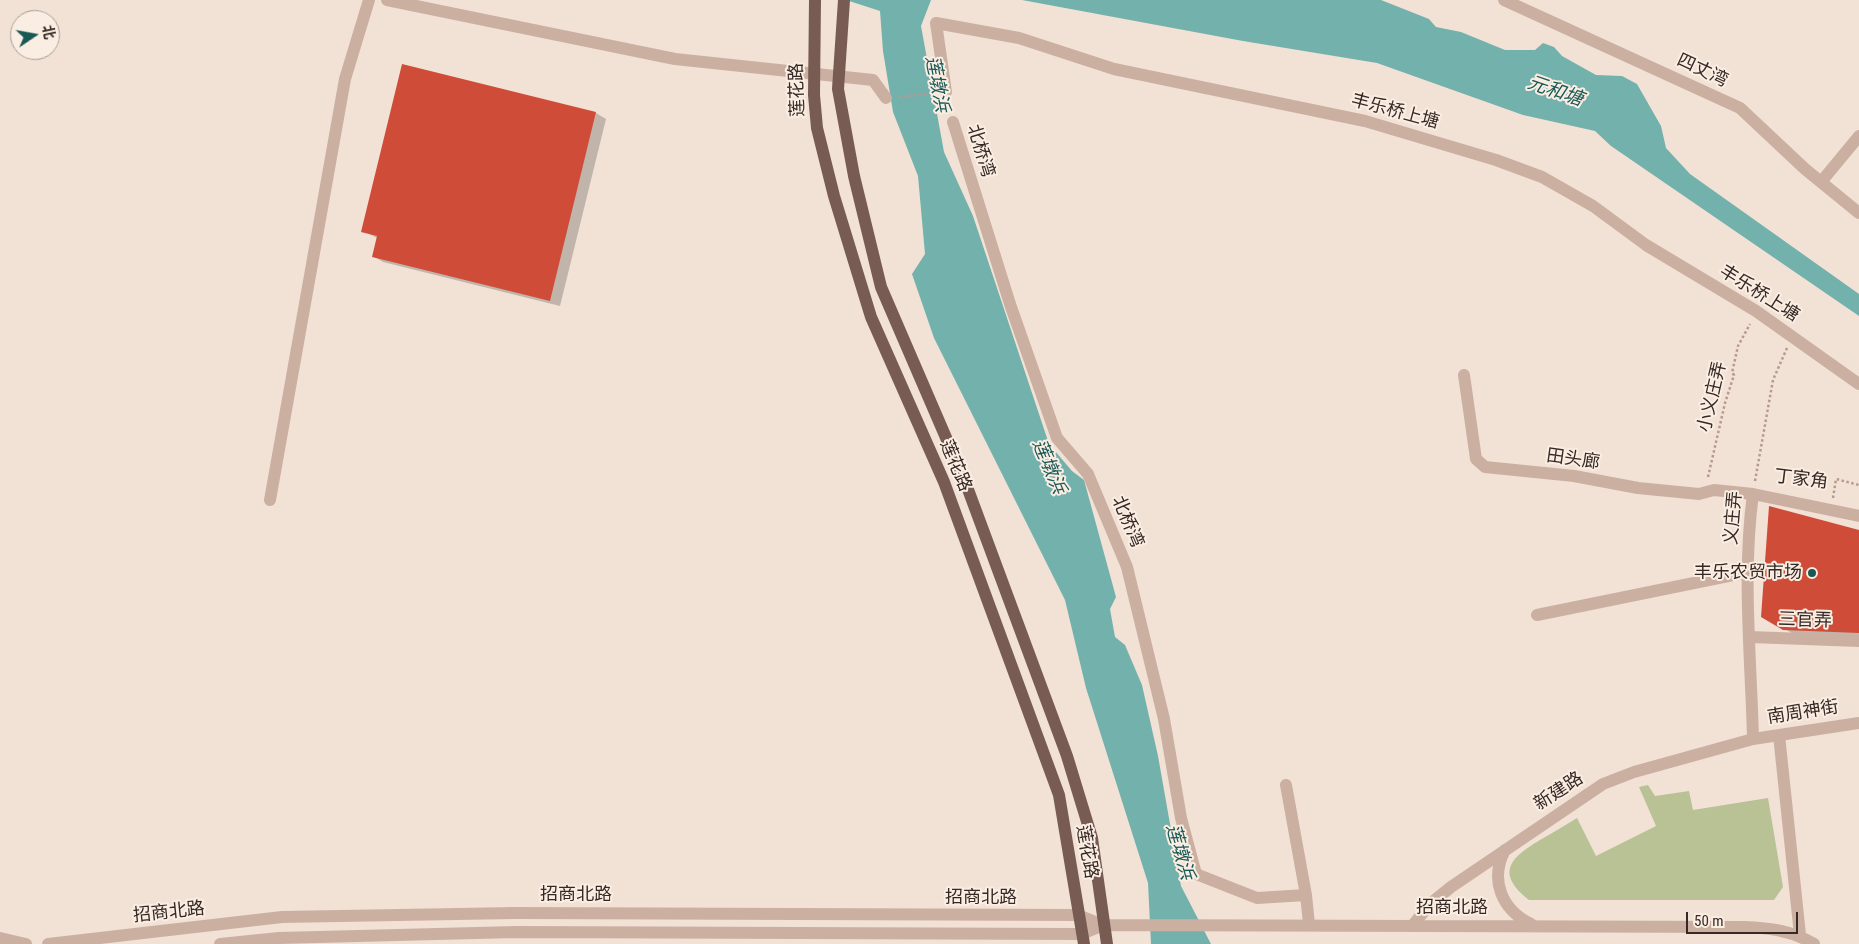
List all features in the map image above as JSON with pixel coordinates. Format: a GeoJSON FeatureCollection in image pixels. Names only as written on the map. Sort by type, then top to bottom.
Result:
{"type":"FeatureCollection","features":[{"type":"Feature","properties":{"kind":"main road","name":"莲花路"},"geometry":{"type":"LineString","coordinates":[[815,1],[814,75],[817,128],[871,317],[944,482],[1041,743],[1058,795],[1083,939]]}},
{"type":"Feature","properties":{"kind":"main road","name":"莲花路"},"geometry":{"type":"LineString","coordinates":[[844,3],[838,89],[854,176],[880,287],[966,484],[1067,756],[1092,838],[1107,944]]}},
{"type":"Feature","properties":{"kind":"street"},"geometry":{"type":"LineString","coordinates":[[270,500],[345,79],[369,0]]}},
{"type":"Feature","properties":{"kind":"street"},"geometry":{"type":"LineString","coordinates":[[387,0],[675,59],[872,80],[886,98]]}},
{"type":"Feature","properties":{"kind":"street","name":"四丈湾"},"geometry":{"type":"LineString","coordinates":[[1504,0],[1519,3],[1740,108],[1821,182],[1859,213]]}},
{"type":"Feature","properties":{"kind":"street","name":"丰乐桥上塘"},"geometry":{"type":"LineString","coordinates":[[946,92],[936,23],[1019,38],[1114,69],[1365,121],[1479,154],[1542,177],[1592,206],[1646,245],[1756,311],[1859,384]]}},
{"type":"Feature","properties":{"kind":"street","name":"北桥湾"},"geometry":{"type":"LineString","coordinates":[[953,122],[1010,304],[1057,438],[1088,474],[1127,567],[1162,710],[1181,818],[1196,874],[1257,898],[1306,895]]}},
{"type":"Feature","properties":{"kind":"street"},"geometry":{"type":"LineString","coordinates":[[1821,182],[1859,136]]}},
{"type":"Feature","properties":{"kind":"street","name":"田头廊"},"geometry":{"type":"LineString","coordinates":[[1464,375],[1476,459],[1486,467],[1574,476],[1638,488],[1698,494],[1714,490],[1752,494],[1859,516]]}},
{"type":"Feature","properties":{"kind":"street","name":"义庄弄"},"geometry":{"type":"LineString","coordinates":[[1752,494],[1748,527],[1748,572],[1753,739]]}},
{"type":"Feature","properties":{"kind":"street"},"geometry":{"type":"LineString","coordinates":[[1537,616],[1748,572]]}},
{"type":"Feature","properties":{"kind":"street","name":"三官弄"},"geometry":{"type":"LineString","coordinates":[[1750,637],[1859,641]]}},
{"type":"Feature","properties":{"kind":"street","name":"南周神街"},"geometry":{"type":"LineString","coordinates":[[1753,739],[1859,722]]}},
{"type":"Feature","properties":{"kind":"street"},"geometry":{"type":"LineString","coordinates":[[1780,734],[1800,935]]}},
{"type":"Feature","properties":{"kind":"street","name":"新建路"},"geometry":{"type":"LineString","coordinates":[[1413,925],[1430,904],[1506,848],[1603,784],[1634,772],[1753,739]]}},
{"type":"Feature","properties":{"kind":"street"},"geometry":{"type":"LineString","coordinates":[[1286,785],[1306,895],[1309,924]]}},
{"type":"Feature","properties":{"kind":"street"},"geometry":{"type":"LineString","coordinates":[[1506,848],[1499,862],[1497,876],[1502,896],[1518,918],[1534,925]]}},
{"type":"Feature","properties":{"kind":"street","name":"招商北路"},"geometry":{"type":"LineString","coordinates":[[48,944],[282,917],[516,913],[1078,916],[1103,925],[1309,924],[1744,927],[1776,929],[1800,935],[1814,944]]}},
{"type":"Feature","properties":{"kind":"street"},"geometry":{"type":"LineString","coordinates":[[282,917],[286,941]]}},
{"type":"Feature","properties":{"kind":"street","name":"招商北路"},"geometry":{"type":"LineString","coordinates":[[220,944],[516,932],[1083,939],[1103,925]]}},
{"type":"Feature","properties":{"kind":"street"},"geometry":{"type":"LineString","coordinates":[[0,938],[26,944]]}},
{"type":"Feature","properties":{"kind":"path"},"geometry":{"type":"LineString","coordinates":[[886,98],[946,92]]}},
{"type":"Feature","properties":{"kind":"path","name":"小义庄弄"},"geometry":{"type":"LineString","coordinates":[[1705,493],[1725,403],[1734,375],[1732,373],[1738,346],[1756,311]]}},
{"type":"Feature","properties":{"kind":"path","name":"义庄弄"},"geometry":{"type":"LineString","coordinates":[[1752,494],[1773,380],[1793,336]]}},
{"type":"Feature","properties":{"kind":"path","name":"丁家角"},"geometry":{"type":"LineString","coordinates":[[1824,498],[1833,500],[1836,480],[1859,485]]}},
{"type":"Feature","properties":{"kind":"green space"},"geometry":{"type":"Polygon","coordinates":[[[1648,785],[1655,796],[1689,791],[1693,810],[1768,798],[1783,887],[1774,900],[1529,900],[1518,890],[1512,882],[1510,874],[1510,867],[1514,860],[1530,847],[1577,818],[1596,856],[1656,826],[1639,787],[1648,785]]]}},
{"type":"Feature","properties":{"kind":"water","name":"莲墩浜"},"geometry":{"type":"Polygon","coordinates":[[[846,0],[931,0],[921,26],[944,152],[973,216],[1049,444],[1072,471],[1084,480],[1116,597],[1110,609],[1115,637],[1125,645],[1142,685],[1158,756],[1181,886],[1211,944],[1151,944],[1148,883],[1086,688],[1065,600],[934,338],[912,274],[925,254],[918,176],[893,112],[883,51],[880,11],[846,0]]]}},
{"type":"Feature","properties":{"kind":"water","name":"元和塘"},"geometry":{"type":"Polygon","coordinates":[[[1022,0],[1381,0],[1429,19],[1436,27],[1461,32],[1505,50],[1535,50],[1543,43],[1554,47],[1562,56],[1596,75],[1622,76],[1637,84],[1661,126],[1666,148],[1690,174],[1859,294],[1859,316],[1611,146],[1595,131],[1523,115],[1377,63],[1243,41],[1022,0]]]}},
{"type":"Feature","properties":{"kind":"building"},"geometry":{"type":"Polygon","coordinates":[[[402,64],[596,112],[550,301],[372,257],[377,236],[361,232],[402,64]]]}},
{"type":"Feature","properties":{"kind":"building","name":"丰乐农贸市场"},"geometry":{"type":"Polygon","coordinates":[[[1769,506],[1859,530],[1859,633],[1783,630],[1761,617],[1769,506]]]}},
{"type":"Feature","properties":{"kind":"place","name":"丰乐农贸市场"},"geometry":{"type":"Point","coordinates":[1812,573]}}]}
